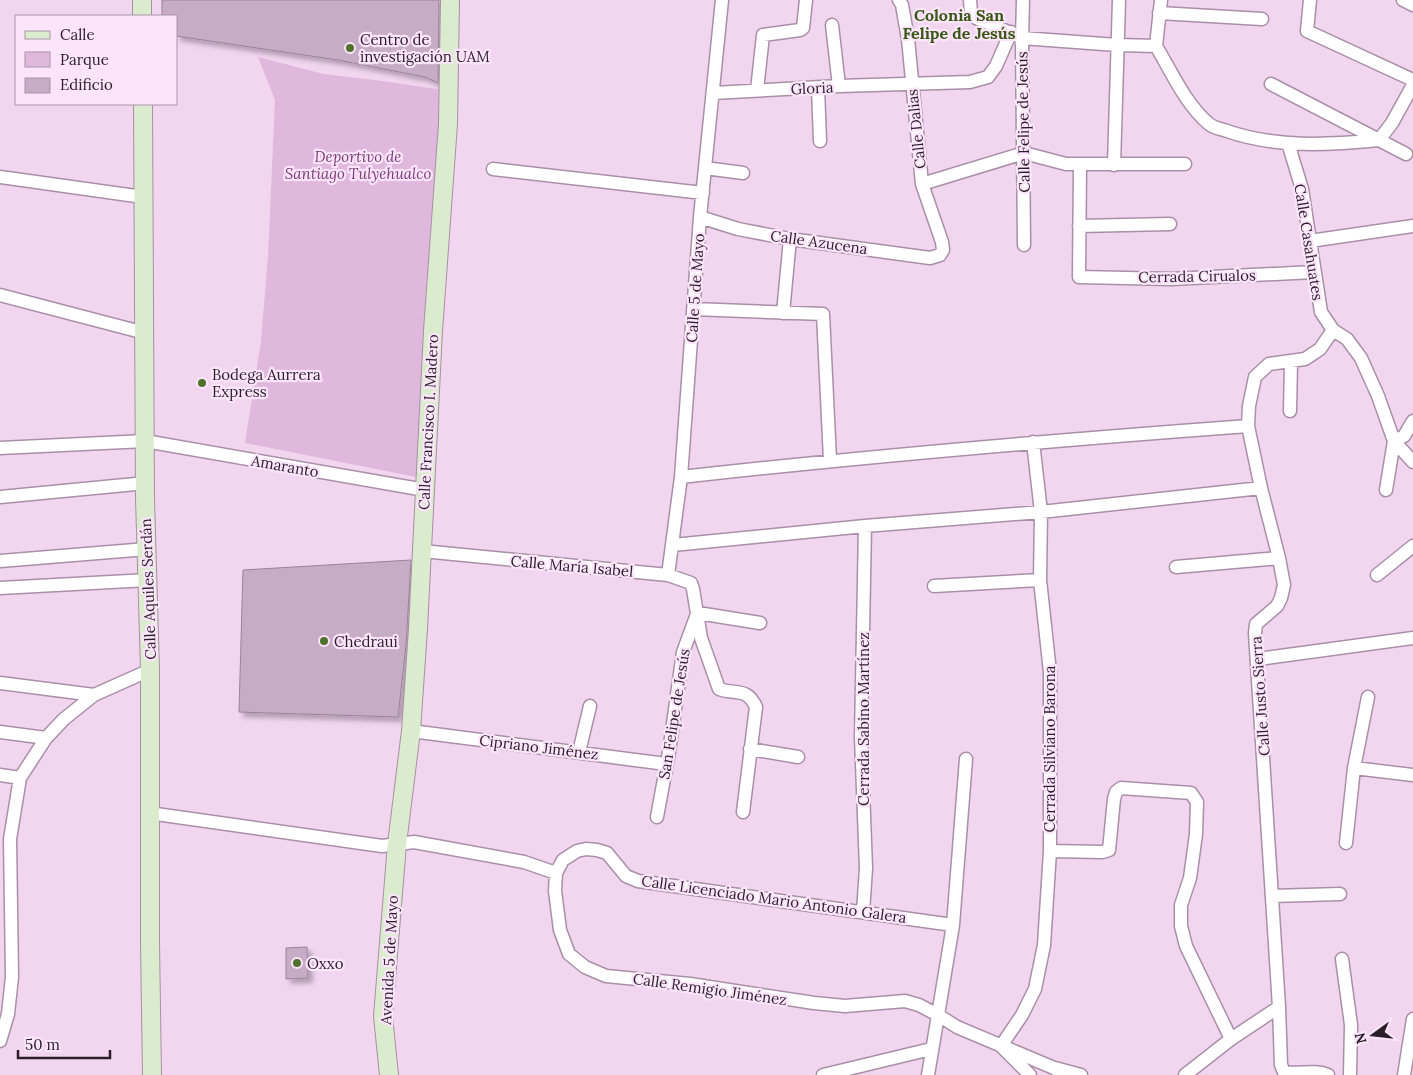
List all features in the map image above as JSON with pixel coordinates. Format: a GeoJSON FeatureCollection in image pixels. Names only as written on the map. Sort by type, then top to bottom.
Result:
{"type":"FeatureCollection","features":[{"type":"Feature","properties":{"kind":"main road"},"geometry":{"type":"LineString","coordinates":[[142,0],[142,15]]}},
{"type":"Feature","properties":{"kind":"main road","name":"Calle Francisco I. Madero"},"geometry":{"type":"LineString","coordinates":[[397,844],[411,731],[433,331],[448,124],[450,0]]}},
{"type":"Feature","properties":{"kind":"main road","name":"Calle Aquiles Serdán"},"geometry":{"type":"LineString","coordinates":[[143,105],[145,441],[150,670],[149,813],[152,1075]]}},
{"type":"Feature","properties":{"kind":"main road","name":"Avenida 5 de Mayo"},"geometry":{"type":"LineString","coordinates":[[389,1075],[383,1016],[397,844]]}},
{"type":"Feature","properties":{"kind":"street","name":"Calle 5 de Mayo"},"geometry":{"type":"LineString","coordinates":[[668,576],[681,477],[702,193],[722,0]]}},
{"type":"Feature","properties":{"kind":"street"},"geometry":{"type":"LineString","coordinates":[[757,90],[763,35],[803,28],[806,0]]}},
{"type":"Feature","properties":{"kind":"street","name":"Calle Dalias"},"geometry":{"type":"LineString","coordinates":[[899,0],[902,5],[908,39],[922,184],[942,242],[943,250],[940,255]]}},
{"type":"Feature","properties":{"kind":"street"},"geometry":{"type":"LineString","coordinates":[[970,0],[971,13],[976,18],[1016,35],[1117,45],[1156,46]]}},
{"type":"Feature","properties":{"kind":"street","name":"Calle Felipe de Jesús"},"geometry":{"type":"LineString","coordinates":[[1023,0],[1016,35],[1024,153],[1024,244]]}},
{"type":"Feature","properties":{"kind":"street"},"geometry":{"type":"LineString","coordinates":[[1114,165],[1119,0]]}},
{"type":"Feature","properties":{"kind":"street"},"geometry":{"type":"LineString","coordinates":[[1161,0],[1156,46],[1194,108],[1211,126],[1238,135],[1288,144],[1328,145],[1378,140],[1392,123],[1413,85]]}},
{"type":"Feature","properties":{"kind":"street"},"geometry":{"type":"LineString","coordinates":[[1310,0],[1307,31],[1413,80]]}},
{"type":"Feature","properties":{"kind":"street"},"geometry":{"type":"LineString","coordinates":[[1403,0],[1413,6]]}},
{"type":"Feature","properties":{"kind":"street"},"geometry":{"type":"LineString","coordinates":[[1159,13],[1262,19]]}},
{"type":"Feature","properties":{"kind":"street"},"geometry":{"type":"LineString","coordinates":[[832,25],[839,86]]}},
{"type":"Feature","properties":{"kind":"street","name":"Gloria"},"geometry":{"type":"LineString","coordinates":[[713,94],[839,86],[970,82],[988,77],[1016,35]]}},
{"type":"Feature","properties":{"kind":"street"},"geometry":{"type":"LineString","coordinates":[[1270,84],[1406,154]]}},
{"type":"Feature","properties":{"kind":"street"},"geometry":{"type":"LineString","coordinates":[[818,88],[820,140]]}},
{"type":"Feature","properties":{"kind":"street","name":"Calle Casahuates"},"geometry":{"type":"LineString","coordinates":[[1288,144],[1302,189],[1321,312],[1333,330],[1347,339],[1361,358],[1378,396],[1394,441],[1413,462]]}},
{"type":"Feature","properties":{"kind":"street"},"geometry":{"type":"LineString","coordinates":[[922,184],[1024,153],[1066,164],[1080,165],[1185,164]]}},
{"type":"Feature","properties":{"kind":"street"},"geometry":{"type":"LineString","coordinates":[[1080,165],[1078,226],[1170,224]]}},
{"type":"Feature","properties":{"kind":"street"},"geometry":{"type":"LineString","coordinates":[[705,168],[743,173]]}},
{"type":"Feature","properties":{"kind":"street"},"geometry":{"type":"LineString","coordinates":[[493,169],[702,193]]}},
{"type":"Feature","properties":{"kind":"street"},"geometry":{"type":"LineString","coordinates":[[0,176],[143,197]]}},
{"type":"Feature","properties":{"kind":"street","name":"Calle Azucena"},"geometry":{"type":"LineString","coordinates":[[700,217],[738,229],[790,239],[930,258],[940,255]]}},
{"type":"Feature","properties":{"kind":"street","name":"Cerrada Cirualos"},"geometry":{"type":"LineString","coordinates":[[1078,226],[1079,277],[1172,279],[1314,272]]}},
{"type":"Feature","properties":{"kind":"street"},"geometry":{"type":"LineString","coordinates":[[1310,241],[1413,226]]}},
{"type":"Feature","properties":{"kind":"street"},"geometry":{"type":"LineString","coordinates":[[783,313],[790,239]]}},
{"type":"Feature","properties":{"kind":"street"},"geometry":{"type":"LineString","coordinates":[[0,295],[145,333]]}},
{"type":"Feature","properties":{"kind":"street"},"geometry":{"type":"LineString","coordinates":[[693,309],[823,314],[830,460]]}},
{"type":"Feature","properties":{"kind":"street","name":"Calle Justo Sierra"},"geometry":{"type":"LineString","coordinates":[[1328,1075],[1323,1073],[1291,1074],[1284,1072],[1281,1066],[1280,1007],[1255,633],[1256,624],[1277,606],[1284,585],[1280,558],[1261,488],[1248,426],[1249,406],[1255,377],[1269,364],[1305,359],[1320,349],[1333,330]]}},
{"type":"Feature","properties":{"kind":"street"},"geometry":{"type":"LineString","coordinates":[[1290,411],[1292,362]]}},
{"type":"Feature","properties":{"kind":"street"},"geometry":{"type":"LineString","coordinates":[[1386,490],[1394,441],[1404,436],[1413,421]]}},
{"type":"Feature","properties":{"kind":"street"},"geometry":{"type":"LineString","coordinates":[[681,477],[830,460],[1248,426]]}},
{"type":"Feature","properties":{"kind":"street","name":"Amaranto"},"geometry":{"type":"LineString","coordinates":[[0,448],[145,441],[425,490]]}},
{"type":"Feature","properties":{"kind":"street","name":"Cerrada Silviano Barona"},"geometry":{"type":"LineString","coordinates":[[1001,1046],[1022,1015],[1035,989],[1044,946],[1050,851],[1050,672],[1040,580],[1041,512],[1033,442]]}},
{"type":"Feature","properties":{"kind":"street"},"geometry":{"type":"LineString","coordinates":[[0,496],[146,483]]}},
{"type":"Feature","properties":{"kind":"street"},"geometry":{"type":"LineString","coordinates":[[673,545],[865,526],[1041,512],[1261,488]]}},
{"type":"Feature","properties":{"kind":"street","name":"Cerrada Sabino Martínez"},"geometry":{"type":"LineString","coordinates":[[863,912],[866,868],[861,737],[865,526]]}},
{"type":"Feature","properties":{"kind":"street"},"geometry":{"type":"LineString","coordinates":[[1377,575],[1413,546]]}},
{"type":"Feature","properties":{"kind":"street"},"geometry":{"type":"LineString","coordinates":[[0,560],[147,549]]}},
{"type":"Feature","properties":{"kind":"street","name":"Calle María Isabel"},"geometry":{"type":"LineString","coordinates":[[422,551],[668,576],[690,583],[698,613]]}},
{"type":"Feature","properties":{"kind":"street"},"geometry":{"type":"LineString","coordinates":[[1176,567],[1280,558]]}},
{"type":"Feature","properties":{"kind":"street"},"geometry":{"type":"LineString","coordinates":[[0,588],[148,580]]}},
{"type":"Feature","properties":{"kind":"street"},"geometry":{"type":"LineString","coordinates":[[934,586],[1040,580]]}},
{"type":"Feature","properties":{"kind":"street"},"geometry":{"type":"LineString","coordinates":[[743,812],[756,707],[752,699],[744,693],[719,689],[701,638],[698,613],[760,623]]}},
{"type":"Feature","properties":{"kind":"street","name":"San Felipe de Jesús"},"geometry":{"type":"LineString","coordinates":[[657,816],[683,652],[698,613]]}},
{"type":"Feature","properties":{"kind":"street"},"geometry":{"type":"LineString","coordinates":[[1258,659],[1413,638]]}},
{"type":"Feature","properties":{"kind":"street"},"geometry":{"type":"LineString","coordinates":[[0,1041],[4,1014],[6,976],[5,871],[20,778],[46,738],[64,719],[94,695],[150,670]]}},
{"type":"Feature","properties":{"kind":"street"},"geometry":{"type":"LineString","coordinates":[[0,683],[94,695]]}},
{"type":"Feature","properties":{"kind":"street"},"geometry":{"type":"LineString","coordinates":[[1346,843],[1354,768],[1368,697]]}},
{"type":"Feature","properties":{"kind":"street"},"geometry":{"type":"LineString","coordinates":[[579,752],[590,706]]}},
{"type":"Feature","properties":{"kind":"street","name":"Cipriano Jiménez"},"geometry":{"type":"LineString","coordinates":[[411,731],[666,764]]}},
{"type":"Feature","properties":{"kind":"street"},"geometry":{"type":"LineString","coordinates":[[0,732],[46,738]]}},
{"type":"Feature","properties":{"kind":"street"},"geometry":{"type":"LineString","coordinates":[[750,749],[798,757]]}},
{"type":"Feature","properties":{"kind":"street"},"geometry":{"type":"LineString","coordinates":[[928,1075],[953,925],[966,759]]}},
{"type":"Feature","properties":{"kind":"street"},"geometry":{"type":"LineString","coordinates":[[1354,768],[1413,776]]}},
{"type":"Feature","properties":{"kind":"street"},"geometry":{"type":"LineString","coordinates":[[0,775],[20,778]]}},
{"type":"Feature","properties":{"kind":"street"},"geometry":{"type":"LineString","coordinates":[[1050,851],[1103,852],[1109,850],[1114,800],[1116,792],[1120,788],[1191,793],[1197,802],[1196,834],[1190,878],[1181,905],[1181,926],[1186,946],[1231,1039]]}},
{"type":"Feature","properties":{"kind":"street"},"geometry":{"type":"LineString","coordinates":[[149,813],[382,846],[414,842],[423,843],[524,862],[556,873]]}},
{"type":"Feature","properties":{"kind":"street","name":"Calle Licenciado Mario Antonio Galera"},"geometry":{"type":"LineString","coordinates":[[556,873],[563,860],[577,851],[586,849],[597,850],[607,854],[626,876],[638,881],[953,925]]}},
{"type":"Feature","properties":{"kind":"street","name":"Calle Remigio Jiménez"},"geometry":{"type":"LineString","coordinates":[[556,873],[555,891],[560,930],[569,954],[584,967],[606,976],[690,984],[845,1006],[905,1001],[919,1005],[957,1027],[1058,1072]]}},
{"type":"Feature","properties":{"kind":"street"},"geometry":{"type":"LineString","coordinates":[[1272,896],[1340,894]]}},
{"type":"Feature","properties":{"kind":"street"},"geometry":{"type":"LineString","coordinates":[[1342,959],[1351,1025],[1350,1075]]}},
{"type":"Feature","properties":{"kind":"street"},"geometry":{"type":"LineString","coordinates":[[1185,1075],[1231,1039],[1280,1007]]}},
{"type":"Feature","properties":{"kind":"street"},"geometry":{"type":"LineString","coordinates":[[1404,1075],[1412,1027]]}},
{"type":"Feature","properties":{"kind":"street"},"geometry":{"type":"LineString","coordinates":[[1001,1046],[1030,1075]]}},
{"type":"Feature","properties":{"kind":"street"},"geometry":{"type":"LineString","coordinates":[[822,1075],[932,1050]]}},
{"type":"Feature","properties":{"kind":"street"},"geometry":{"type":"LineString","coordinates":[[1058,1072],[1082,1075]]}},
{"type":"Feature","properties":{"kind":"green space","name":"Deportivo de Santiago Tulyehualco"},"geometry":{"type":"Polygon","coordinates":[[[258,57],[324,74],[449,91],[416,477],[245,443],[261,341],[268,256],[275,100],[258,57]]]}},
{"type":"Feature","properties":{"kind":"building","name":"Centro de investigación UAM"},"geometry":{"type":"Polygon","coordinates":[[[162,0],[439,0],[438,83],[425,77],[338,60],[178,36],[178,15],[162,15],[162,0]]]}},
{"type":"Feature","properties":{"kind":"building","name":"Chedraui"},"geometry":{"type":"Polygon","coordinates":[[[411,560],[406,644],[398,717],[239,712],[243,570],[411,560]]]}},
{"type":"Feature","properties":{"kind":"building","name":"Oxxo"},"geometry":{"type":"Polygon","coordinates":[[[307,947],[308,978],[286,979],[286,948],[307,947]]]}},
{"type":"Feature","properties":{"kind":"place","name":"Centro de investigación UAM"},"geometry":{"type":"Point","coordinates":[350,48]}},
{"type":"Feature","properties":{"kind":"place","name":"Bodega Aurrera Express"},"geometry":{"type":"Point","coordinates":[202,383]}},
{"type":"Feature","properties":{"kind":"place","name":"Chedraui"},"geometry":{"type":"Point","coordinates":[324,641]}},
{"type":"Feature","properties":{"kind":"place","name":"Oxxo"},"geometry":{"type":"Point","coordinates":[297,963]}},
{"type":"Feature","properties":{"kind":"district","name":"Colonia San Felipe de Jesús"},"geometry":{"type":"Point","coordinates":[959,24]}}]}
